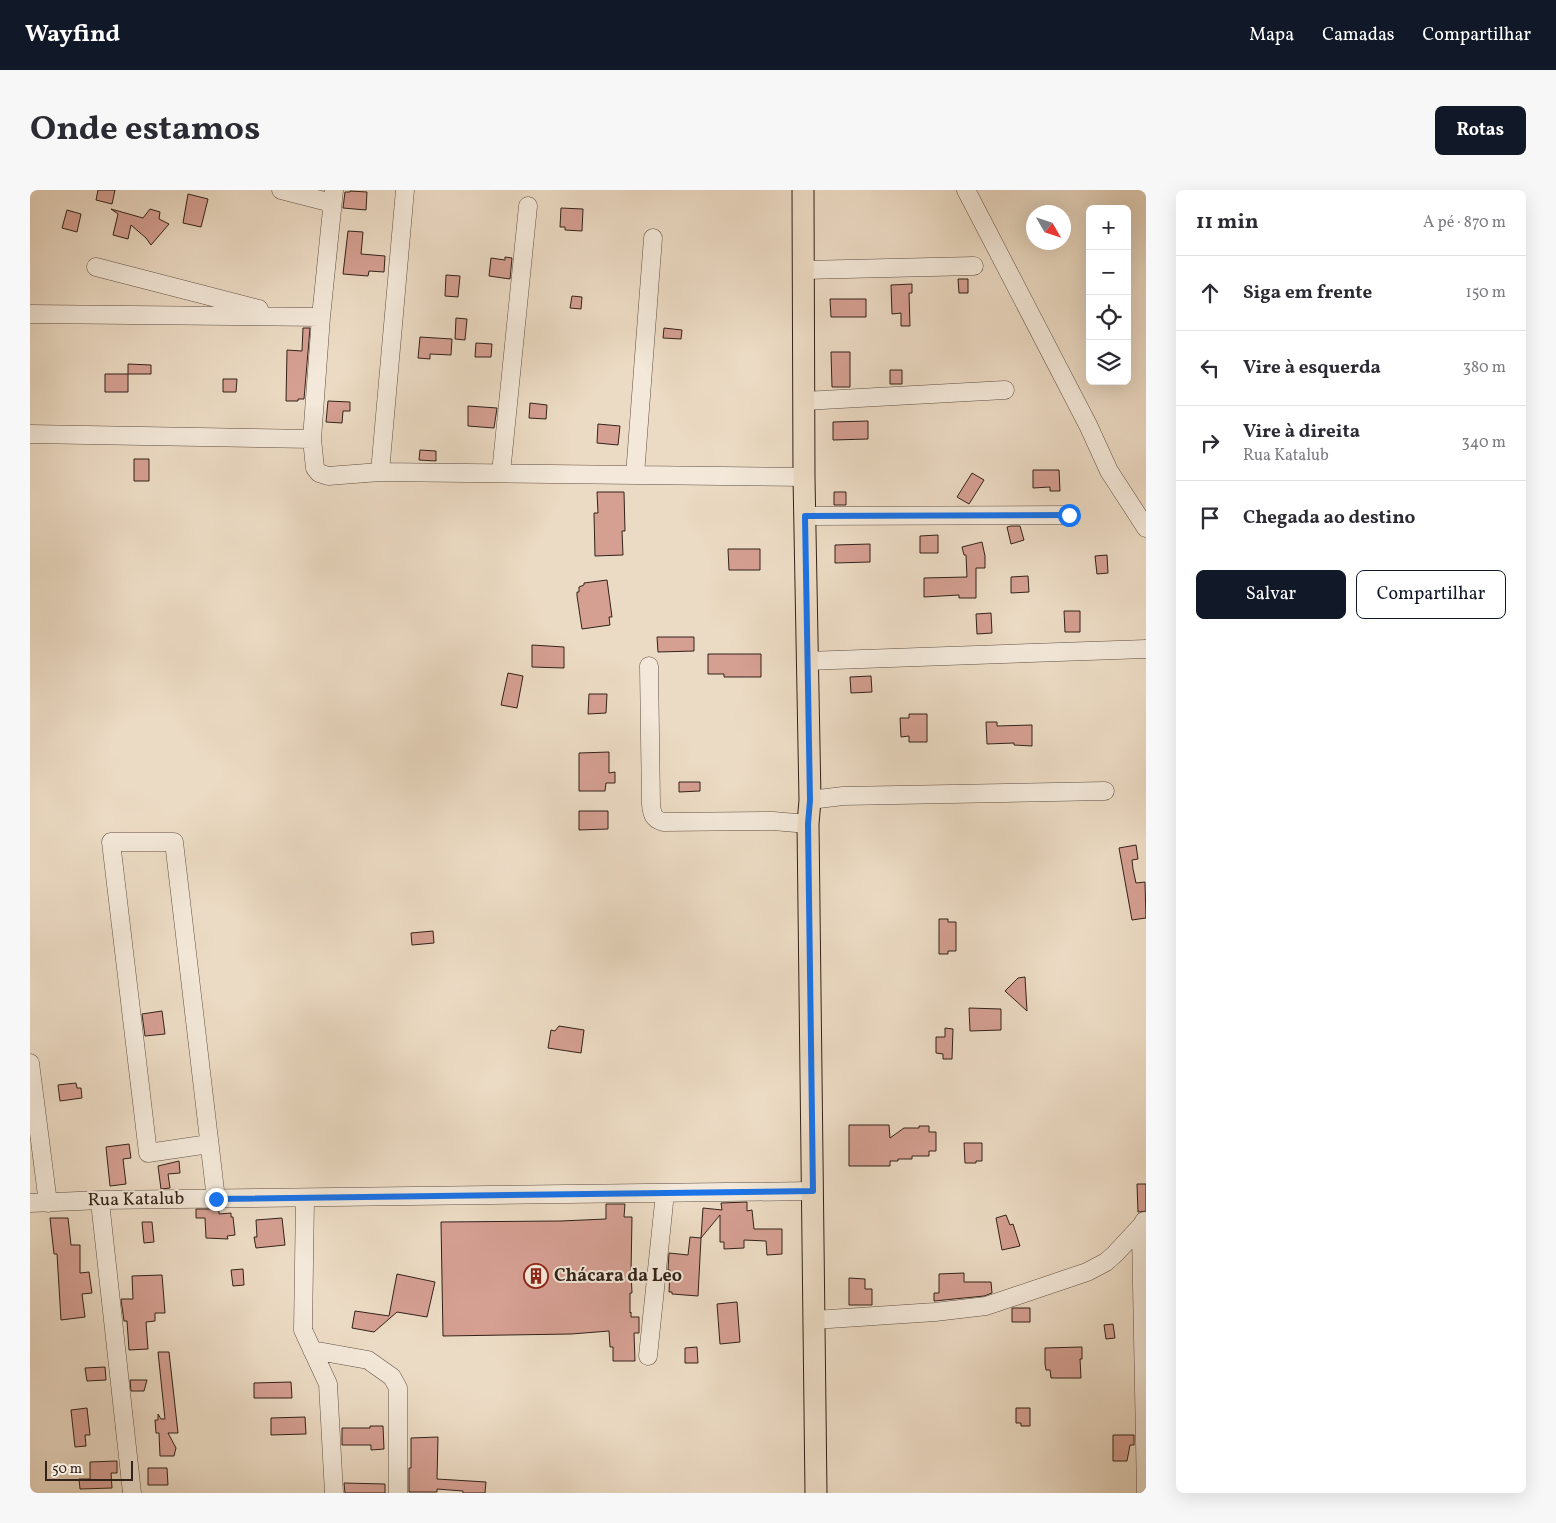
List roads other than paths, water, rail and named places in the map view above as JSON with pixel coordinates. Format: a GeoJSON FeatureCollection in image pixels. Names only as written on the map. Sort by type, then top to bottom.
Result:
{"type":"FeatureCollection","features":[{"type":"Feature","properties":{"kind":"main road"},"geometry":{"type":"LineString","coordinates":[[803,190],[804,477],[810,800],[808,824],[816,1493]]}},
{"type":"Feature","properties":{"kind":"street"},"geometry":{"type":"LineString","coordinates":[[281,190],[333,197],[321,317],[312,439],[315,468],[320,473],[328,476],[380,472],[804,477]]}},
{"type":"Feature","properties":{"kind":"street"},"geometry":{"type":"LineString","coordinates":[[380,472],[405,190]]}},
{"type":"Feature","properties":{"kind":"street"},"geometry":{"type":"LineString","coordinates":[[966,190],[1088,425],[1109,471],[1146,528]]}},
{"type":"Feature","properties":{"kind":"street"},"geometry":{"type":"LineString","coordinates":[[501,473],[528,206]]}},
{"type":"Feature","properties":{"kind":"street"},"geometry":{"type":"LineString","coordinates":[[635,475],[653,238]]}},
{"type":"Feature","properties":{"kind":"street"},"geometry":{"type":"LineString","coordinates":[[804,270],[974,266]]}},
{"type":"Feature","properties":{"kind":"street"},"geometry":{"type":"LineString","coordinates":[[96,267],[286,316]]}},
{"type":"Feature","properties":{"kind":"street"},"geometry":{"type":"LineString","coordinates":[[30,314],[321,317]]}},
{"type":"Feature","properties":{"kind":"street"},"geometry":{"type":"LineString","coordinates":[[804,401],[1005,390]]}},
{"type":"Feature","properties":{"kind":"street"},"geometry":{"type":"LineString","coordinates":[[30,434],[312,439]]}},
{"type":"Feature","properties":{"kind":"street"},"geometry":{"type":"LineString","coordinates":[[805,516],[1069,515]]}},
{"type":"Feature","properties":{"kind":"street"},"geometry":{"type":"LineString","coordinates":[[806,661],[1146,649]]}},
{"type":"Feature","properties":{"kind":"street"},"geometry":{"type":"LineString","coordinates":[[649,666],[651,804],[653,816],[657,820],[663,822],[773,821],[808,824]]}},
{"type":"Feature","properties":{"kind":"street"},"geometry":{"type":"LineString","coordinates":[[810,800],[843,796],[1105,792]]}},
{"type":"Feature","properties":{"kind":"street"},"geometry":{"type":"LineString","coordinates":[[209,1144],[148,1153],[111,842],[174,842],[216,1199]]}},
{"type":"Feature","properties":{"kind":"street"},"geometry":{"type":"LineString","coordinates":[[30,1063],[39,1203]]}},
{"type":"Feature","properties":{"kind":"street","name":"Rua Katalub"},"geometry":{"type":"LineString","coordinates":[[39,1203],[102,1200],[813,1191]]}},
{"type":"Feature","properties":{"kind":"street"},"geometry":{"type":"LineString","coordinates":[[648,1356],[665,1193]]}},
{"type":"Feature","properties":{"kind":"street"},"geometry":{"type":"LineString","coordinates":[[304,1198],[303,1330],[328,1384],[334,1493]]}},
{"type":"Feature","properties":{"kind":"street"},"geometry":{"type":"LineString","coordinates":[[102,1200],[102,1220],[132,1493]]}},
{"type":"Feature","properties":{"kind":"street"},"geometry":{"type":"LineString","coordinates":[[814,1320],[935,1312],[986,1306],[1087,1272],[1106,1262],[1144,1222]]}},
{"type":"Feature","properties":{"kind":"street"},"geometry":{"type":"LineString","coordinates":[[1144,1222],[1146,1493]]}},
{"type":"Feature","properties":{"kind":"street"},"geometry":{"type":"LineString","coordinates":[[312,1350],[368,1360],[392,1377],[398,1388],[398,1493]]}},
{"type":"Feature","properties":{"kind":"place","name":"Chácara da Leo"},"geometry":{"type":"Point","coordinates":[536,1276]}}]}
